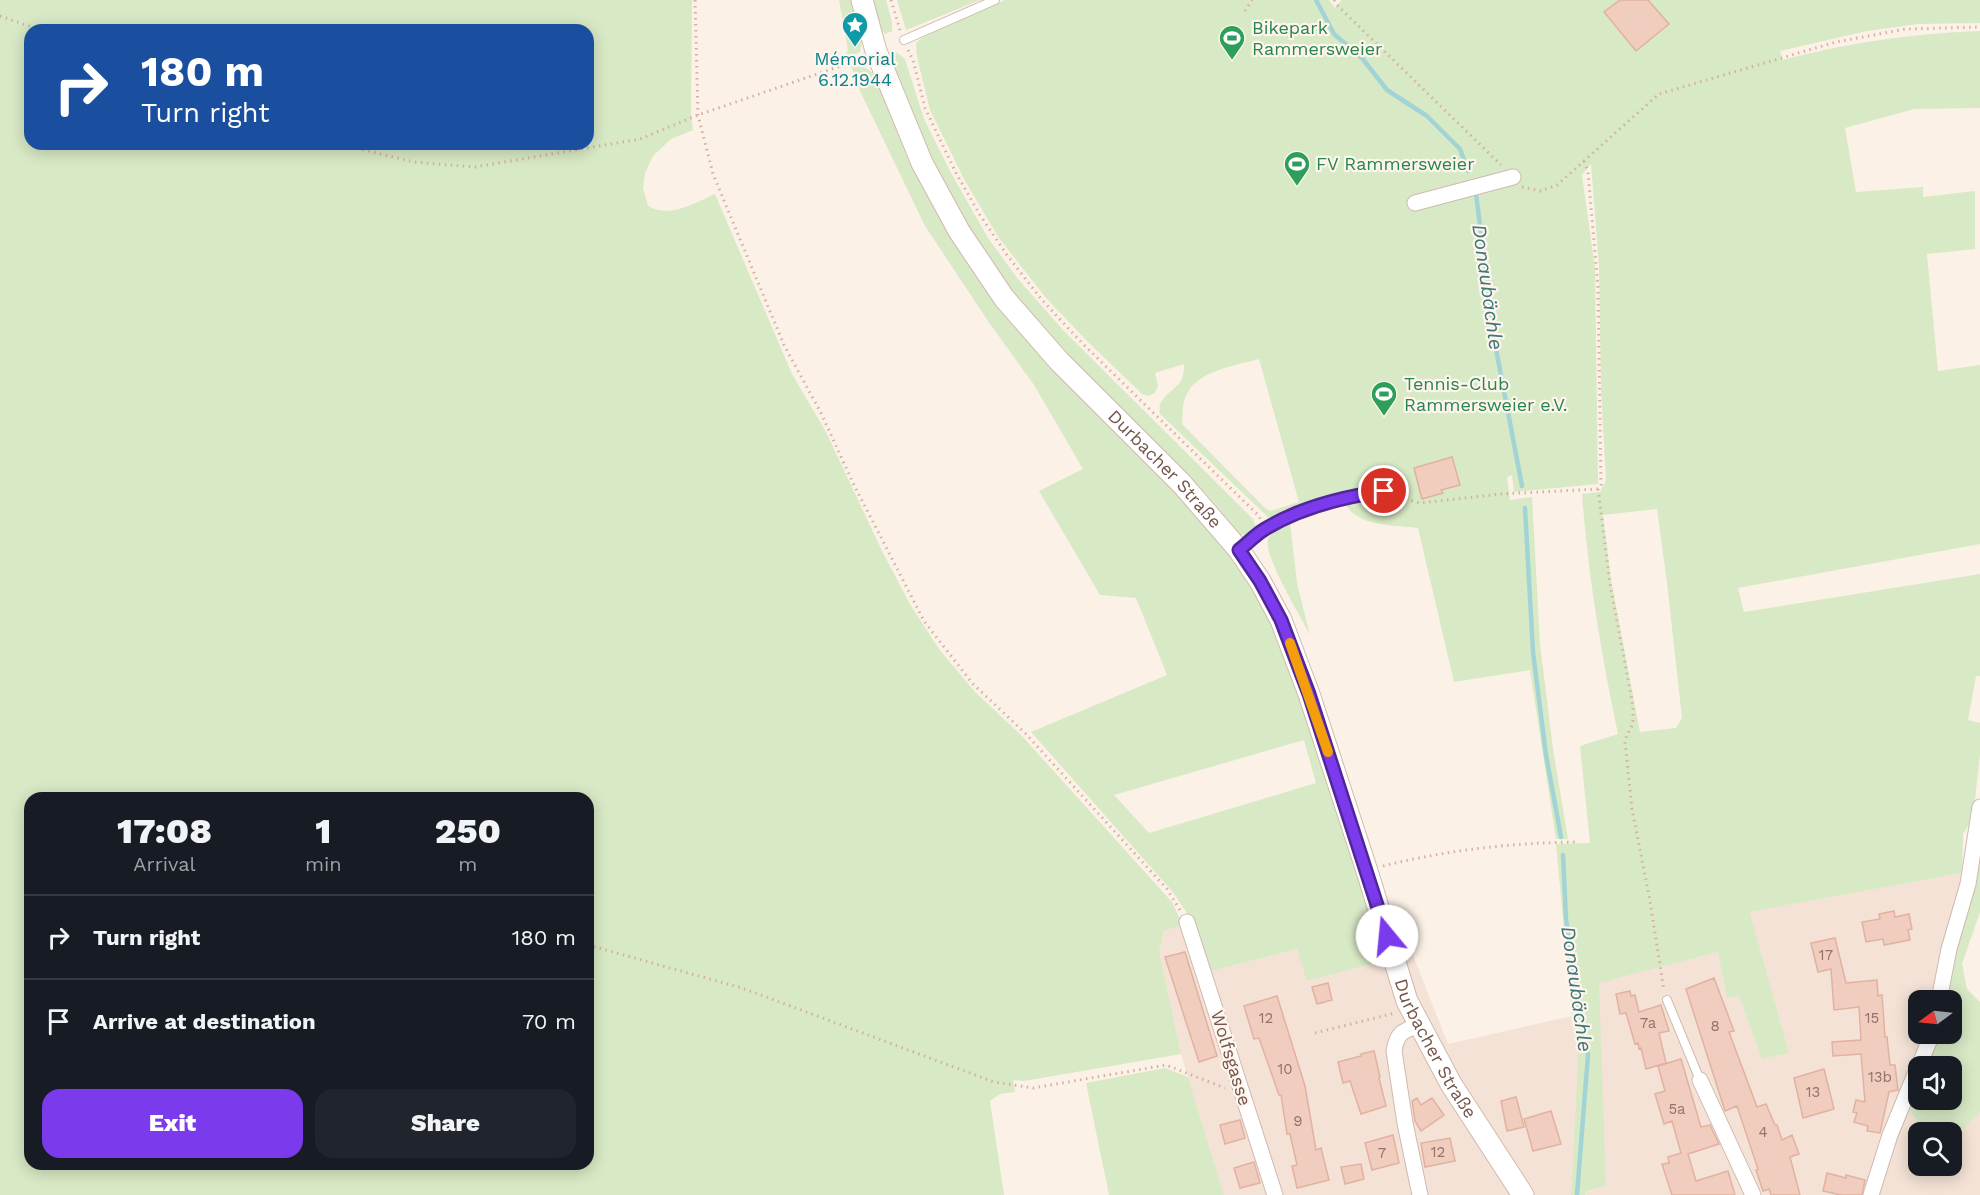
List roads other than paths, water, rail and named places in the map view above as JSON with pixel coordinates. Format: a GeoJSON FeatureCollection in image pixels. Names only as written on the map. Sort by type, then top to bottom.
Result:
{"type":"FeatureCollection","features":[{"type":"Feature","properties":{"kind":"street","name":"Durbacher Straße"},"geometry":{"type":"LineString","coordinates":[[862,0],[876,51],[922,163],[959,231],[1004,298],[1059,361],[1182,484],[1239,550],[1260,581],[1281,620],[1309,694],[1368,871],[1407,1001],[1451,1084],[1523,1195]]}},
{"type":"Feature","properties":{"kind":"street"},"geometry":{"type":"LineString","coordinates":[[1415,203],[1513,177]]}},
{"type":"Feature","properties":{"kind":"street"},"geometry":{"type":"LineString","coordinates":[[1941,990],[1949,949],[1968,884],[1980,807]]}},
{"type":"Feature","properties":{"kind":"street","name":"Wolfsgasse"},"geometry":{"type":"LineString","coordinates":[[1187,922],[1275,1195]]}},
{"type":"Feature","properties":{"kind":"street"},"geometry":{"type":"LineString","coordinates":[[1419,1025],[1400,1033],[1394,1051],[1404,1123],[1420,1195]]}},
{"type":"Feature","properties":{"kind":"street"},"geometry":{"type":"LineString","coordinates":[[1700,1080],[1752,1195]]}},
{"type":"Feature","properties":{"kind":"street"},"geometry":{"type":"LineString","coordinates":[[1871,1195],[1890,1135],[1908,1093]]}},
{"type":"Feature","properties":{"kind":"lane"},"geometry":{"type":"LineString","coordinates":[[904,40],[995,0]]}},
{"type":"Feature","properties":{"kind":"lane"},"geometry":{"type":"LineString","coordinates":[[1239,550],[1265,529],[1313,507],[1345,497],[1384,491]]}},
{"type":"Feature","properties":{"kind":"lane"},"geometry":{"type":"LineString","coordinates":[[1667,1000],[1700,1080]]}},
{"type":"Feature","properties":{"kind":"waterway","name":"Donaubächle"},"geometry":{"type":"LineString","coordinates":[[1316,0],[1334,34],[1362,58],[1387,90],[1427,116],[1460,149],[1468,171]]}},
{"type":"Feature","properties":{"kind":"waterway","name":"Donaubächle"},"geometry":{"type":"LineString","coordinates":[[1476,194],[1496,349],[1522,486]]}},
{"type":"Feature","properties":{"kind":"waterway","name":"Donaubächle"},"geometry":{"type":"LineString","coordinates":[[1525,508],[1533,652],[1546,755],[1561,837]]}},
{"type":"Feature","properties":{"kind":"waterway","name":"Donaubächle"},"geometry":{"type":"LineString","coordinates":[[1563,855],[1566,919],[1575,986],[1588,1055],[1577,1195]]}},
{"type":"Feature","properties":{"kind":"place","name":"Mémorial 6.12.1944"},"geometry":{"type":"Point","coordinates":[855,48]}},
{"type":"Feature","properties":{"kind":"place","name":"Bikepark Rammersweier"},"geometry":{"type":"Point","coordinates":[1232,61]}},
{"type":"Feature","properties":{"kind":"place","name":"FV Rammersweier"},"geometry":{"type":"Point","coordinates":[1297,187]}},
{"type":"Feature","properties":{"kind":"place","name":"Tennis-Club Rammersweier e.V."},"geometry":{"type":"Point","coordinates":[1384,417]}}]}
